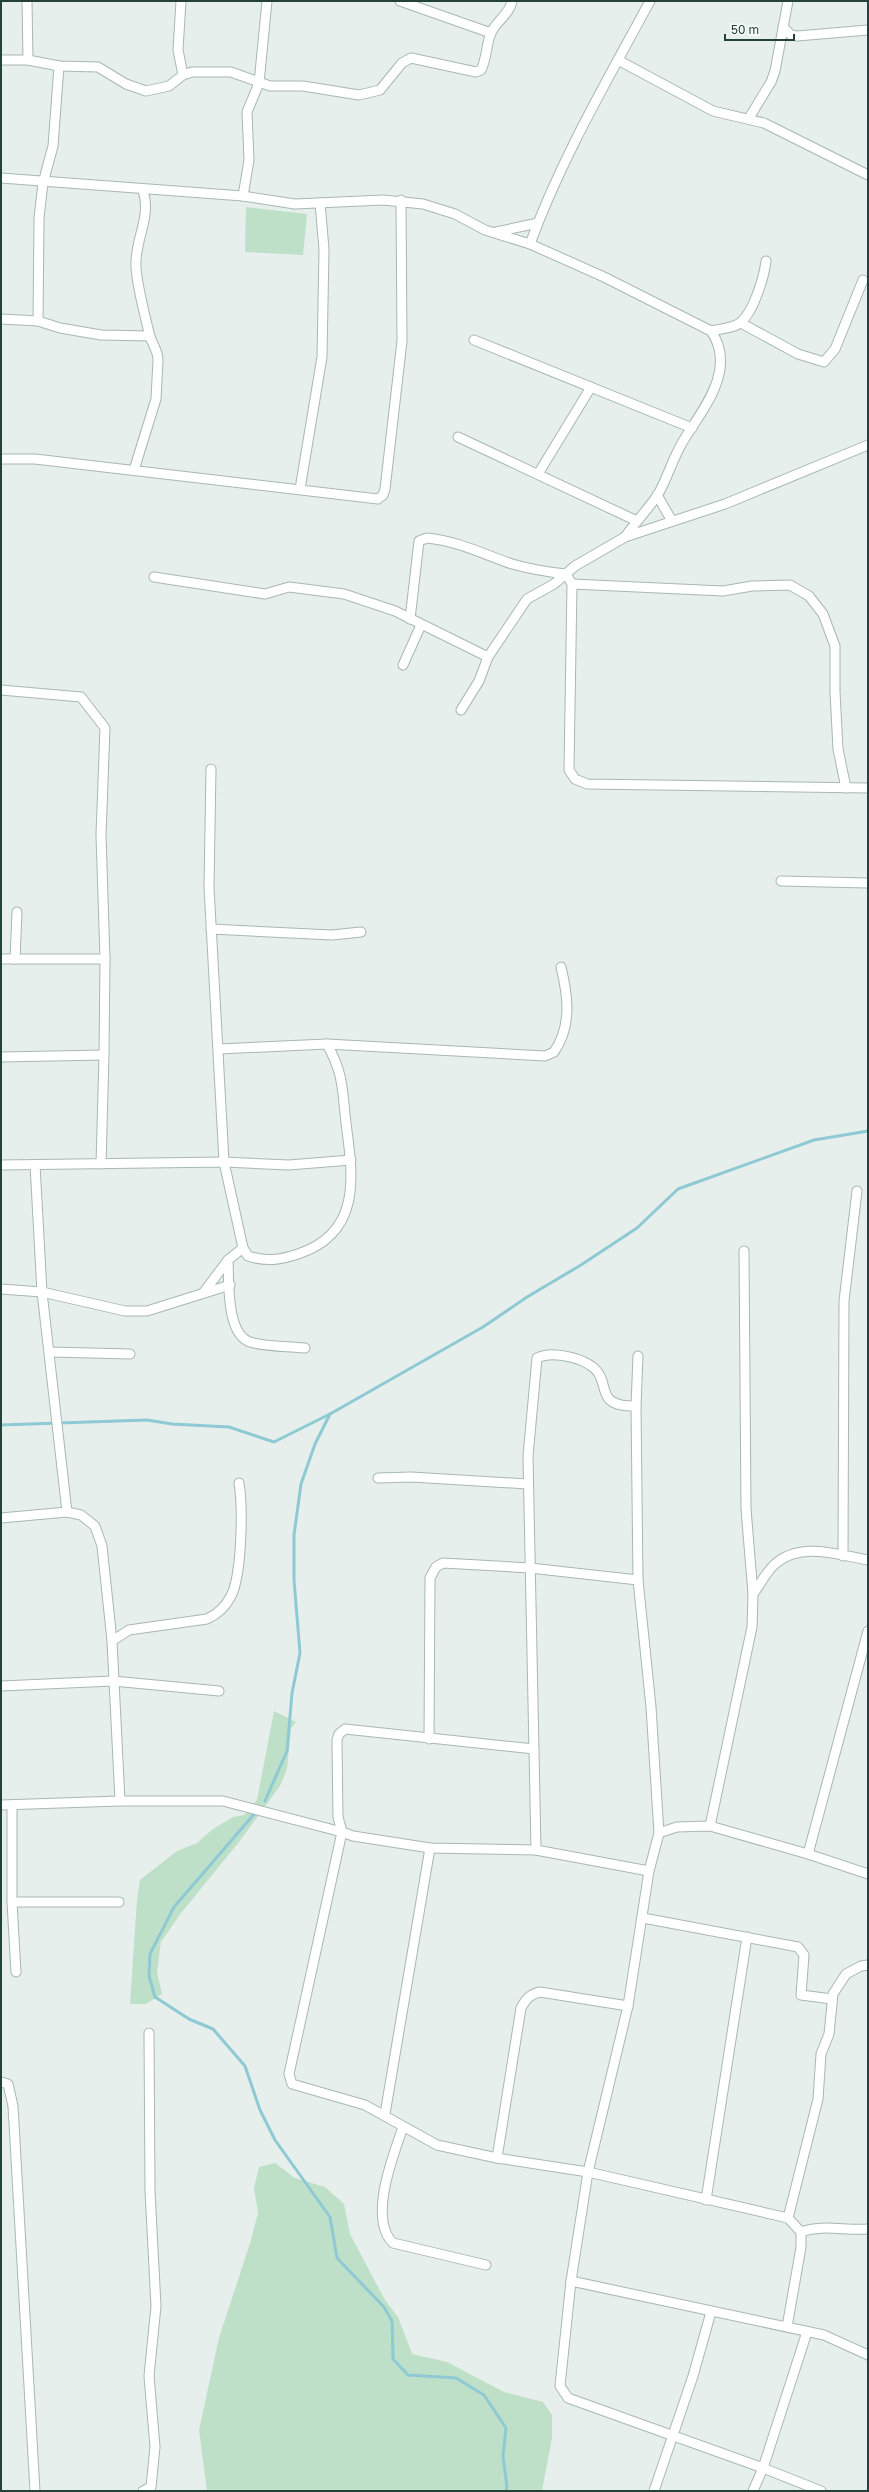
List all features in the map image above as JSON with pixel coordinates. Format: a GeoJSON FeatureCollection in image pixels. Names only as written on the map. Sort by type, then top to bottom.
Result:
{"type":"FeatureCollection","features":[{"type":"Feature","properties":{"kind":"street"},"geometry":{"type":"LineString","coordinates":[[26,1],[28,60]]}},
{"type":"Feature","properties":{"kind":"street"},"geometry":{"type":"LineString","coordinates":[[181,1],[178,50],[183,75]]}},
{"type":"Feature","properties":{"kind":"street"},"geometry":{"type":"LineString","coordinates":[[243,196],[248,160],[247,112],[259,83],[267,1]]}},
{"type":"Feature","properties":{"kind":"street"},"geometry":{"type":"LineString","coordinates":[[400,1],[491,33]]}},
{"type":"Feature","properties":{"kind":"street"},"geometry":{"type":"LineString","coordinates":[[1,60],[28,60],[59,66],[98,67],[126,84],[146,91],[169,86],[183,75],[192,72],[231,72],[270,86],[303,86],[348,95],[369,94],[380,90],[402,63],[410,58],[476,72],[481,70],[486,60],[491,33],[507,13],[512,1]]}},
{"type":"Feature","properties":{"kind":"street"},"geometry":{"type":"LineString","coordinates":[[530,244],[538,223],[589,112],[650,1]]}},
{"type":"Feature","properties":{"kind":"street"},"geometry":{"type":"LineString","coordinates":[[749,118],[771,82],[788,1]]}},
{"type":"Feature","properties":{"kind":"street"},"geometry":{"type":"LineString","coordinates":[[783,27],[797,36],[868,30]]}},
{"type":"Feature","properties":{"kind":"street"},"geometry":{"type":"LineString","coordinates":[[618,60],[713,112],[749,118],[764,123],[868,174]]}},
{"type":"Feature","properties":{"kind":"street"},"geometry":{"type":"LineString","coordinates":[[38,321],[38,246],[43,183],[53,146],[59,66]]}},
{"type":"Feature","properties":{"kind":"street"},"geometry":{"type":"LineString","coordinates":[[1,178],[43,183],[243,196],[295,204],[401,200],[441,209],[472,224],[530,244],[604,277],[711,331],[719,346],[720,371],[716,389],[685,438],[657,495],[625,536]]}},
{"type":"Feature","properties":{"kind":"street"},"geometry":{"type":"LineString","coordinates":[[134,470],[156,399],[158,353],[150,336],[136,266],[137,252],[147,211],[143,190]]}},
{"type":"Feature","properties":{"kind":"street"},"geometry":{"type":"LineString","coordinates":[[1,459],[35,459],[378,499],[383,495],[386,489],[402,341],[401,200]]}},
{"type":"Feature","properties":{"kind":"street"},"geometry":{"type":"LineString","coordinates":[[300,490],[322,357],[324,249],[320,203]]}},
{"type":"Feature","properties":{"kind":"street"},"geometry":{"type":"LineString","coordinates":[[496,232],[538,223]]}},
{"type":"Feature","properties":{"kind":"street"},"geometry":{"type":"LineString","coordinates":[[711,331],[741,323],[751,308],[761,284],[766,261]]}},
{"type":"Feature","properties":{"kind":"street"},"geometry":{"type":"LineString","coordinates":[[741,323],[798,354],[824,362],[835,349],[863,280]]}},
{"type":"Feature","properties":{"kind":"street"},"geometry":{"type":"LineString","coordinates":[[1,319],[38,321],[60,328],[101,335],[150,336]]}},
{"type":"Feature","properties":{"kind":"street"},"geometry":{"type":"LineString","coordinates":[[474,340],[692,428]]}},
{"type":"Feature","properties":{"kind":"street"},"geometry":{"type":"LineString","coordinates":[[538,474],[591,387]]}},
{"type":"Feature","properties":{"kind":"street"},"geometry":{"type":"LineString","coordinates":[[458,437],[637,521]]}},
{"type":"Feature","properties":{"kind":"street"},"geometry":{"type":"LineString","coordinates":[[461,710],[479,680],[488,657],[527,600],[566,574],[575,566],[625,536],[725,504],[868,445]]}},
{"type":"Feature","properties":{"kind":"street"},"geometry":{"type":"LineString","coordinates":[[657,495],[672,521]]}},
{"type":"Feature","properties":{"kind":"street"},"geometry":{"type":"LineString","coordinates":[[410,619],[419,541],[427,538],[478,549],[522,567],[542,572],[566,574]]}},
{"type":"Feature","properties":{"kind":"street"},"geometry":{"type":"LineString","coordinates":[[566,574],[572,584],[569,770],[575,779],[587,784],[868,788]]}},
{"type":"Feature","properties":{"kind":"street"},"geometry":{"type":"LineString","coordinates":[[154,577],[265,594],[290,587],[344,594],[395,611],[488,657]]}},
{"type":"Feature","properties":{"kind":"street"},"geometry":{"type":"LineString","coordinates":[[572,584],[723,591],[752,586],[790,586],[809,596],[824,614],[836,646],[835,692],[838,749],[846,788]]}},
{"type":"Feature","properties":{"kind":"street"},"geometry":{"type":"LineString","coordinates":[[403,665],[421,625]]}},
{"type":"Feature","properties":{"kind":"street"},"geometry":{"type":"LineString","coordinates":[[1,690],[81,697],[105,728],[101,835],[105,959],[101,1164]]}},
{"type":"Feature","properties":{"kind":"street"},"geometry":{"type":"LineString","coordinates":[[211,769],[209,887],[224,1162],[242,1248],[248,1256],[262,1261],[283,1259],[306,1251],[330,1236],[345,1216],[351,1197],[351,1160],[342,1078],[327,1044]]}},
{"type":"Feature","properties":{"kind":"street"},"geometry":{"type":"LineString","coordinates":[[781,881],[868,883]]}},
{"type":"Feature","properties":{"kind":"street"},"geometry":{"type":"LineString","coordinates":[[15,959],[17,912]]}},
{"type":"Feature","properties":{"kind":"street"},"geometry":{"type":"LineString","coordinates":[[211,928],[332,936],[361,932]]}},
{"type":"Feature","properties":{"kind":"street"},"geometry":{"type":"LineString","coordinates":[[1,959],[105,959]]}},
{"type":"Feature","properties":{"kind":"street"},"geometry":{"type":"LineString","coordinates":[[219,1049],[327,1044],[544,1056],[554,1052],[565,1031],[567,992],[561,967]]}},
{"type":"Feature","properties":{"kind":"street"},"geometry":{"type":"LineString","coordinates":[[1,1058],[104,1055]]}},
{"type":"Feature","properties":{"kind":"street"},"geometry":{"type":"LineString","coordinates":[[1,1165],[224,1162],[289,1165],[351,1160]]}},
{"type":"Feature","properties":{"kind":"street"},"geometry":{"type":"LineString","coordinates":[[35,1165],[42,1292],[51,1352],[68,1512]]}},
{"type":"Feature","properties":{"kind":"street"},"geometry":{"type":"LineString","coordinates":[[843,1556],[844,1301],[857,1191]]}},
{"type":"Feature","properties":{"kind":"street"},"geometry":{"type":"LineString","coordinates":[[204,1292],[228,1260],[242,1248]]}},
{"type":"Feature","properties":{"kind":"street"},"geometry":{"type":"LineString","coordinates":[[710,1826],[752,1627],[753,1594],[746,1508],[744,1251]]}},
{"type":"Feature","properties":{"kind":"street"},"geometry":{"type":"LineString","coordinates":[[228,1260],[233,1323],[240,1336],[248,1342],[305,1348]]}},
{"type":"Feature","properties":{"kind":"street"},"geometry":{"type":"LineString","coordinates":[[1,1289],[42,1292],[125,1311],[147,1311],[204,1292],[230,1286]]}},
{"type":"Feature","properties":{"kind":"street"},"geometry":{"type":"LineString","coordinates":[[51,1352],[130,1354]]}},
{"type":"Feature","properties":{"kind":"street"},"geometry":{"type":"LineString","coordinates":[[536,1850],[528,1456],[537,1358],[542,1356],[570,1356],[578,1359],[599,1374],[605,1394],[610,1401],[619,1405],[636,1406]]}},
{"type":"Feature","properties":{"kind":"street"},"geometry":{"type":"LineString","coordinates":[[638,1356],[636,1406],[638,1580],[651,1707],[659,1833],[649,1871],[643,1918],[628,2006],[588,2172],[571,2281],[560,2378],[562,2392],[568,2398],[763,2468],[820,2491]]}},
{"type":"Feature","properties":{"kind":"street"},"geometry":{"type":"LineString","coordinates":[[378,1478],[411,1477],[528,1484]]}},
{"type":"Feature","properties":{"kind":"street"},"geometry":{"type":"LineString","coordinates":[[112,1641],[129,1630],[208,1619],[215,1616],[225,1605],[232,1594],[240,1542],[239,1483]]}},
{"type":"Feature","properties":{"kind":"street"},"geometry":{"type":"LineString","coordinates":[[1,1518],[68,1512],[81,1515],[95,1526],[102,1546],[112,1641],[120,1801]]}},
{"type":"Feature","properties":{"kind":"street"},"geometry":{"type":"LineString","coordinates":[[753,1594],[774,1564],[788,1556],[803,1552],[819,1551],[868,1560]]}},
{"type":"Feature","properties":{"kind":"street"},"geometry":{"type":"LineString","coordinates":[[429,1739],[430,1578],[436,1567],[443,1563],[530,1568],[638,1580]]}},
{"type":"Feature","properties":{"kind":"street"},"geometry":{"type":"LineString","coordinates":[[808,1854],[868,1631]]}},
{"type":"Feature","properties":{"kind":"street"},"geometry":{"type":"LineString","coordinates":[[1,1686],[113,1681],[219,1691]]}},
{"type":"Feature","properties":{"kind":"street"},"geometry":{"type":"LineString","coordinates":[[534,1750],[345,1730],[339,1734],[337,1740],[338,1817],[342,1832],[290,2074],[290,2082],[294,2087],[365,2105],[385,2114],[403,2127],[437,2145],[497,2158],[588,2172],[788,2218],[801,2232],[801,2247],[787,2327]]}},
{"type":"Feature","properties":{"kind":"street"},"geometry":{"type":"LineString","coordinates":[[1,1805],[120,1801],[223,1801],[353,1836],[430,1848],[536,1850],[649,1871]]}},
{"type":"Feature","properties":{"kind":"street"},"geometry":{"type":"LineString","coordinates":[[12,1805],[12,1902],[16,1972]]}},
{"type":"Feature","properties":{"kind":"street"},"geometry":{"type":"LineString","coordinates":[[659,1833],[677,1827],[710,1826],[808,1854],[868,1874]]}},
{"type":"Feature","properties":{"kind":"street"},"geometry":{"type":"LineString","coordinates":[[385,2114],[430,1848]]}},
{"type":"Feature","properties":{"kind":"street"},"geometry":{"type":"LineString","coordinates":[[12,1902],[119,1902]]}},
{"type":"Feature","properties":{"kind":"street"},"geometry":{"type":"LineString","coordinates":[[643,1918],[798,1947],[804,1955],[801,1995],[832,1999]]}},
{"type":"Feature","properties":{"kind":"street"},"geometry":{"type":"LineString","coordinates":[[706,2200],[747,1937]]}},
{"type":"Feature","properties":{"kind":"street"},"geometry":{"type":"LineString","coordinates":[[788,2218],[818,2099],[821,2054],[830,2030],[833,1994],[846,1974],[861,1966],[868,1965]]}},
{"type":"Feature","properties":{"kind":"street"},"geometry":{"type":"LineString","coordinates":[[497,2158],[521,2008],[524,2001],[529,1996],[540,1992],[628,2006]]}},
{"type":"Feature","properties":{"kind":"street"},"geometry":{"type":"LineString","coordinates":[[143,2491],[151,2487],[155,2447],[149,2376],[156,2306],[150,2191],[148,2033]]}},
{"type":"Feature","properties":{"kind":"street"},"geometry":{"type":"LineString","coordinates":[[1,2082],[8,2084],[13,2106],[35,2491]]}},
{"type":"Feature","properties":{"kind":"street"},"geometry":{"type":"LineString","coordinates":[[403,2127],[391,2162],[383,2206],[382,2225],[387,2237],[393,2243],[486,2265]]}},
{"type":"Feature","properties":{"kind":"street"},"geometry":{"type":"LineString","coordinates":[[801,2232],[818,2228],[855,2231],[868,2229]]}},
{"type":"Feature","properties":{"kind":"street"},"geometry":{"type":"LineString","coordinates":[[571,2281],[787,2327],[838,2340],[868,2355]]}},
{"type":"Feature","properties":{"kind":"street"},"geometry":{"type":"LineString","coordinates":[[654,2491],[673,2436],[711,2312]]}},
{"type":"Feature","properties":{"kind":"street"},"geometry":{"type":"LineString","coordinates":[[753,2491],[763,2468],[807,2332]]}},
{"type":"Feature","properties":{"kind":"green space"},"geometry":{"type":"Polygon","coordinates":[[[246,207],[307,214],[303,255],[245,252],[246,207]]]}},
{"type":"Feature","properties":{"kind":"green space"},"geometry":{"type":"Polygon","coordinates":[[[274,1711],[296,1722],[291,1728],[287,1769],[280,1786],[239,1842],[181,1913],[161,1942],[157,1972],[162,1994],[146,2004],[130,2004],[137,1900],[140,1880],[177,1851],[197,1843],[213,1829],[233,1817],[244,1815],[257,1800],[274,1711]]]}},
{"type":"Feature","properties":{"kind":"green space"},"geometry":{"type":"Polygon","coordinates":[[[275,2163],[295,2178],[325,2187],[344,2204],[350,2234],[385,2300],[398,2317],[412,2354],[447,2362],[504,2392],[543,2402],[552,2415],[552,2438],[542,2491],[207,2491],[199,2430],[219,2338],[251,2240],[258,2213],[254,2188],[259,2167],[275,2163]]]}},
{"type":"Feature","properties":{"kind":"waterway"},"geometry":{"type":"LineString","coordinates":[[1,1425],[147,1420],[172,1424],[229,1427],[274,1442],[330,1414],[483,1327],[527,1297],[581,1265],[637,1228],[678,1189],[814,1140],[868,1131]]}},
{"type":"Feature","properties":{"kind":"waterway"},"geometry":{"type":"LineString","coordinates":[[265,1801],[287,1751],[292,1693],[300,1653],[294,1580],[294,1535],[301,1484],[315,1444],[330,1414]]}},
{"type":"Feature","properties":{"kind":"waterway"},"geometry":{"type":"LineString","coordinates":[[255,1813],[174,1907],[150,1954],[149,1976],[155,1997],[189,2019],[213,2029],[245,2066],[260,2110],[275,2140],[330,2217],[337,2258],[384,2307],[392,2321],[393,2359],[408,2375],[456,2378],[484,2395],[506,2428],[503,2456],[507,2487],[506,2491]]}}]}
